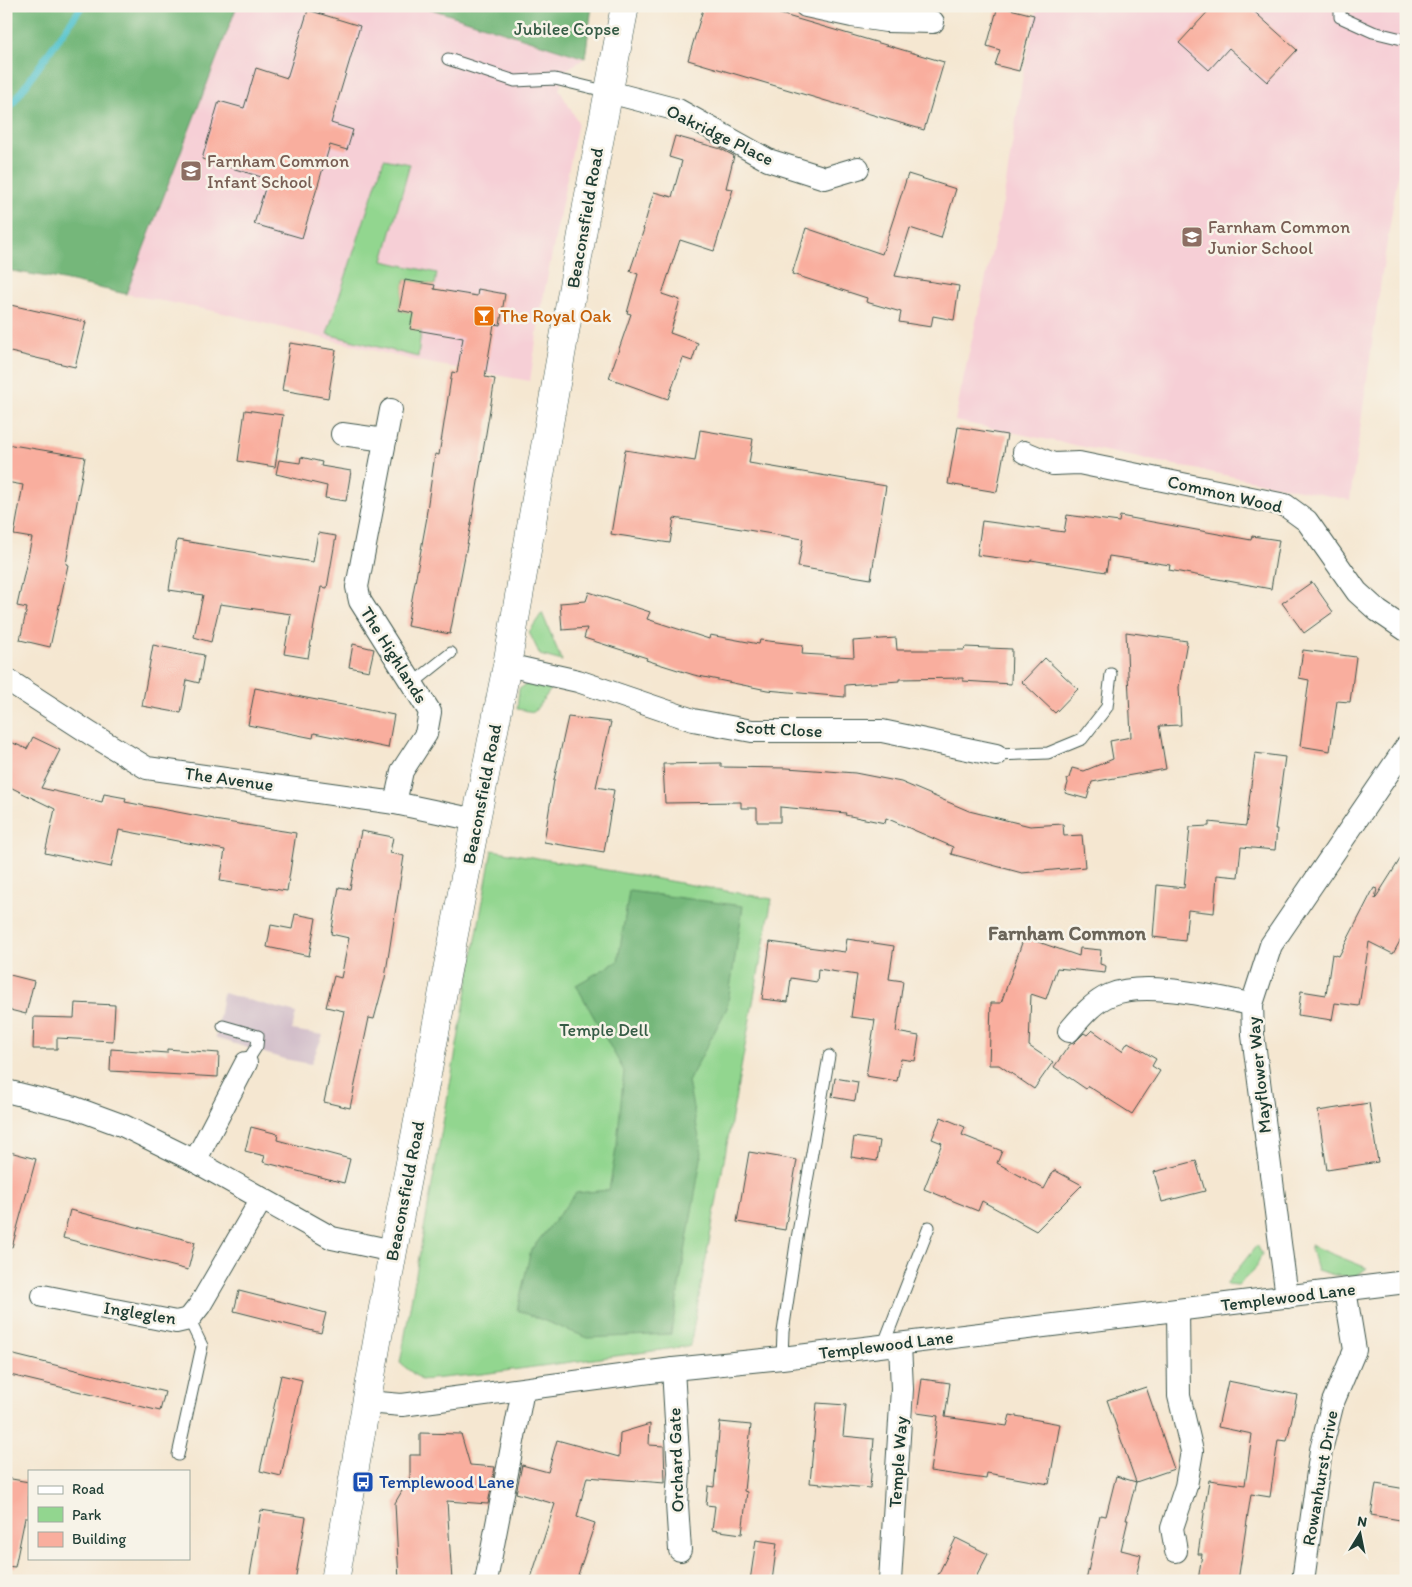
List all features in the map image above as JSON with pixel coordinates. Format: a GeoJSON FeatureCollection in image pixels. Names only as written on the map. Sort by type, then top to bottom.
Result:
{"type":"FeatureCollection","features":[{"type":"Feature","properties":{"kind":"main road","name":"Beaconsfield Road"},"geometry":{"type":"LineString","coordinates":[[335,1581],[393,1252],[476,820],[508,665],[588,200],[625,6]]}},
{"type":"Feature","properties":{"kind":"street"},"geometry":{"type":"LineString","coordinates":[[806,6],[877,20],[933,22]]}},
{"type":"Feature","properties":{"kind":"street","name":"Oakridge Place"},"geometry":{"type":"LineString","coordinates":[[609,92],[678,110],[768,160],[825,178],[858,168]]}},
{"type":"Feature","properties":{"kind":"street","name":"The Highlands"},"geometry":{"type":"LineString","coordinates":[[391,410],[357,588],[360,601],[430,712],[426,734],[402,771],[395,803]]}},
{"type":"Feature","properties":{"kind":"street"},"geometry":{"type":"LineString","coordinates":[[342,434],[385,440]]}},
{"type":"Feature","properties":{"kind":"street","name":"Common Wood"},"geometry":{"type":"LineString","coordinates":[[1024,452],[1053,464],[1079,463],[1285,505],[1307,521],[1358,592],[1378,612],[1406,630]]}},
{"type":"Feature","properties":{"kind":"street","name":"Scott Close"},"geometry":{"type":"LineString","coordinates":[[508,665],[578,681],[693,720],[752,731],[882,731],[996,755]]}},
{"type":"Feature","properties":{"kind":"street","name":"The Avenue"},"geometry":{"type":"LineString","coordinates":[[6,679],[146,768],[395,803],[476,820]]}},
{"type":"Feature","properties":{"kind":"street","name":"Mayflower Way"},"geometry":{"type":"LineString","coordinates":[[1287,1297],[1253,1035],[1252,1004],[1271,945],[1406,746]]}},
{"type":"Feature","properties":{"kind":"street"},"geometry":{"type":"LineString","coordinates":[[1070,1031],[1085,1013],[1099,1001],[1126,990],[1158,988],[1252,1004]]}},
{"type":"Feature","properties":{"kind":"street"},"geometry":{"type":"LineString","coordinates":[[195,1161],[246,1063]]}},
{"type":"Feature","properties":{"kind":"street"},"geometry":{"type":"LineString","coordinates":[[6,1092],[75,1108],[116,1123],[195,1161],[261,1200],[332,1238],[393,1252]]}},
{"type":"Feature","properties":{"kind":"street","name":"Ingleglen"},"geometry":{"type":"LineString","coordinates":[[42,1296],[176,1322],[189,1319],[200,1305],[261,1200]]}},
{"type":"Feature","properties":{"kind":"street","name":"Templewood Lane"},"geometry":{"type":"LineString","coordinates":[[367,1402],[402,1405],[672,1369],[782,1358],[1406,1282]]}},
{"type":"Feature","properties":{"kind":"street","name":"Rowanhurst Drive"},"geometry":{"type":"LineString","coordinates":[[1303,1581],[1321,1450],[1333,1402],[1354,1350],[1345,1290]]}},
{"type":"Feature","properties":{"kind":"street"},"geometry":{"type":"LineString","coordinates":[[1176,1551],[1172,1528],[1186,1486],[1192,1451],[1179,1396],[1178,1310]]}},
{"type":"Feature","properties":{"kind":"street","name":"Temple Way"},"geometry":{"type":"LineString","coordinates":[[890,1581],[902,1389],[891,1345]]}},
{"type":"Feature","properties":{"kind":"street","name":"Orchard Gate"},"geometry":{"type":"LineString","coordinates":[[672,1369],[679,1472],[677,1504],[680,1550]]}},
{"type":"Feature","properties":{"kind":"street"},"geometry":{"type":"LineString","coordinates":[[486,1581],[523,1390]]}},
{"type":"Feature","properties":{"kind":"lane"},"geometry":{"type":"LineString","coordinates":[[1340,6],[1340,17],[1373,32],[1406,40]]}},
{"type":"Feature","properties":{"kind":"lane"},"geometry":{"type":"LineString","coordinates":[[448,59],[515,81],[554,79],[609,92]]}},
{"type":"Feature","properties":{"kind":"lane"},"geometry":{"type":"LineString","coordinates":[[412,684],[451,653]]}},
{"type":"Feature","properties":{"kind":"lane"},"geometry":{"type":"LineString","coordinates":[[996,755],[1048,753],[1082,739],[1107,707],[1111,674]]}},
{"type":"Feature","properties":{"kind":"lane"},"geometry":{"type":"LineString","coordinates":[[223,1026],[258,1036],[257,1046],[246,1063]]}},
{"type":"Feature","properties":{"kind":"lane"},"geometry":{"type":"LineString","coordinates":[[782,1358],[783,1332],[796,1244],[829,1056]]}},
{"type":"Feature","properties":{"kind":"lane"},"geometry":{"type":"LineString","coordinates":[[891,1345],[929,1227]]}},
{"type":"Feature","properties":{"kind":"lane"},"geometry":{"type":"LineString","coordinates":[[178,1455],[202,1346],[189,1319]]}},
{"type":"Feature","properties":{"kind":"shaded area","name":"Farnham Common Infant School"},"geometry":{"type":"Polygon","coordinates":[[[81,6],[422,6],[585,58],[566,70],[559,89],[578,122],[540,314],[530,381],[417,361],[219,312],[6,270],[6,135],[81,6]]]}},
{"type":"Feature","properties":{"kind":"shaded area","name":"Farnham Common Junior School"},"geometry":{"type":"Polygon","coordinates":[[[1038,6],[1406,6],[1406,126],[1382,273],[1350,500],[955,421],[1003,202],[1024,69],[1038,6]]]}},
{"type":"Feature","properties":{"kind":"shaded area"},"geometry":{"type":"Polygon","coordinates":[[[223,993],[296,1013],[292,1030],[323,1035],[311,1064],[284,1059],[216,1038],[223,993]]]}},
{"type":"Feature","properties":{"kind":"green space"},"geometry":{"type":"Polygon","coordinates":[[[6,6],[237,6],[126,294],[54,278],[6,270],[6,6]]]}},
{"type":"Feature","properties":{"kind":"green space","name":"Jubilee Copse"},"geometry":{"type":"Polygon","coordinates":[[[422,6],[592,6],[585,58],[422,6]]]}},
{"type":"Feature","properties":{"kind":"green space"},"geometry":{"type":"Polygon","coordinates":[[[384,159],[410,164],[383,261],[437,273],[435,285],[405,280],[399,310],[413,313],[421,331],[418,357],[327,334],[384,159]]]}},
{"type":"Feature","properties":{"kind":"green space"},"geometry":{"type":"Polygon","coordinates":[[[542,613],[562,661],[540,655],[529,632],[542,613]]]}},
{"type":"Feature","properties":{"kind":"green space"},"geometry":{"type":"Polygon","coordinates":[[[537,678],[558,680],[534,712],[517,709],[519,689],[537,678]]]}},
{"type":"Feature","properties":{"kind":"green space","name":"Temple Dell"},"geometry":{"type":"Polygon","coordinates":[[[492,850],[772,899],[690,1346],[482,1374],[421,1380],[400,1363],[492,850]]]}},
{"type":"Feature","properties":{"kind":"green space"},"geometry":{"type":"Polygon","coordinates":[[[629,891],[743,906],[727,1008],[688,1082],[702,1153],[671,1334],[588,1338],[517,1310],[531,1250],[576,1193],[609,1190],[617,1143],[624,1071],[576,985],[618,961],[629,891]]]}},
{"type":"Feature","properties":{"kind":"green space"},"geometry":{"type":"Polygon","coordinates":[[[1257,1245],[1262,1254],[1256,1268],[1238,1285],[1226,1284],[1257,1245]]]}},
{"type":"Feature","properties":{"kind":"green space"},"geometry":{"type":"Polygon","coordinates":[[[1310,1245],[1367,1268],[1355,1277],[1334,1275],[1317,1270],[1310,1245]]]}},
{"type":"Feature","properties":{"kind":"building"},"geometry":{"type":"Polygon","coordinates":[[[704,6],[753,6],[944,62],[924,130],[688,60],[704,6]]]}},
{"type":"Feature","properties":{"kind":"building"},"geometry":{"type":"Polygon","coordinates":[[[998,6],[1034,15],[1019,71],[995,65],[1000,50],[987,46],[998,6]]]}},
{"type":"Feature","properties":{"kind":"building"},"geometry":{"type":"Polygon","coordinates":[[[1213,6],[1248,6],[1297,50],[1267,82],[1229,48],[1209,70],[1179,43],[1213,6]]]}},
{"type":"Feature","properties":{"kind":"building"},"geometry":{"type":"Polygon","coordinates":[[[308,10],[360,26],[331,123],[353,130],[347,150],[330,145],[302,238],[254,224],[268,179],[202,159],[219,101],[244,108],[256,68],[287,78],[308,10]]]}},
{"type":"Feature","properties":{"kind":"building"},"geometry":{"type":"Polygon","coordinates":[[[675,136],[721,149],[734,156],[726,188],[733,189],[714,251],[680,240],[662,294],[680,300],[670,333],[698,343],[692,361],[683,358],[668,399],[609,378],[631,314],[627,313],[638,274],[630,271],[654,192],[672,197],[682,161],[669,157],[675,136]]]}},
{"type":"Feature","properties":{"kind":"building"},"geometry":{"type":"Polygon","coordinates":[[[908,174],[956,189],[941,238],[910,228],[895,276],[959,286],[954,320],[933,316],[931,327],[899,322],[901,312],[866,302],[867,298],[792,274],[806,228],[882,254],[908,174]]]}},
{"type":"Feature","properties":{"kind":"building"},"geometry":{"type":"Polygon","coordinates":[[[405,280],[435,285],[434,289],[477,296],[478,289],[505,294],[500,325],[494,324],[485,377],[495,379],[471,524],[450,634],[407,626],[427,517],[435,454],[439,455],[452,372],[457,373],[463,338],[410,329],[413,313],[399,310],[405,280]]]}},
{"type":"Feature","properties":{"kind":"building"},"geometry":{"type":"Polygon","coordinates":[[[6,304],[86,322],[75,367],[6,351],[6,304]]]}},
{"type":"Feature","properties":{"kind":"building"},"geometry":{"type":"Polygon","coordinates":[[[290,343],[336,350],[328,398],[282,390],[290,343]]]}},
{"type":"Feature","properties":{"kind":"building"},"geometry":{"type":"Polygon","coordinates":[[[245,410],[283,415],[275,467],[238,461],[245,410]]]}},
{"type":"Feature","properties":{"kind":"building"},"geometry":{"type":"Polygon","coordinates":[[[958,427],[1007,435],[997,492],[948,484],[958,427]]]}},
{"type":"Feature","properties":{"kind":"building"},"geometry":{"type":"Polygon","coordinates":[[[700,430],[753,439],[749,463],[886,486],[871,579],[798,567],[803,539],[674,518],[670,543],[611,534],[625,450],[695,461],[700,430]]]}},
{"type":"Feature","properties":{"kind":"building"},"geometry":{"type":"Polygon","coordinates":[[[6,444],[85,457],[66,564],[68,565],[50,647],[20,640],[27,608],[17,606],[32,538],[14,535],[23,485],[6,482],[6,444]]]}},
{"type":"Feature","properties":{"kind":"building"},"geometry":{"type":"Polygon","coordinates":[[[301,457],[322,462],[321,466],[351,471],[346,501],[325,498],[327,486],[276,474],[279,460],[300,463],[301,457]]]}},
{"type":"Feature","properties":{"kind":"building"},"geometry":{"type":"Polygon","coordinates":[[[1067,515],[1119,522],[1120,516],[1251,540],[1252,536],[1279,540],[1271,589],[1169,570],[1170,565],[1109,556],[1106,572],[1031,560],[1030,562],[977,555],[982,521],[1064,532],[1067,515]]]}},
{"type":"Feature","properties":{"kind":"building"},"geometry":{"type":"Polygon","coordinates":[[[318,533],[336,536],[327,588],[321,587],[308,658],[284,654],[291,614],[220,604],[211,642],[194,637],[203,595],[169,590],[177,540],[313,562],[318,533]]]}},
{"type":"Feature","properties":{"kind":"building"},"geometry":{"type":"Polygon","coordinates":[[[1312,582],[1333,612],[1304,633],[1282,603],[1312,582]]]}},
{"type":"Feature","properties":{"kind":"building"},"geometry":{"type":"Polygon","coordinates":[[[589,592],[650,612],[647,619],[709,639],[710,635],[759,644],[760,640],[803,645],[802,654],[854,657],[853,641],[896,638],[897,650],[964,650],[965,647],[1012,649],[1011,684],[963,681],[963,678],[899,679],[899,681],[845,685],[845,697],[767,690],[694,675],[584,638],[587,628],[562,630],[560,603],[586,601],[589,592]]]}},
{"type":"Feature","properties":{"kind":"building"},"geometry":{"type":"Polygon","coordinates":[[[1126,632],[1187,641],[1179,687],[1181,725],[1159,726],[1166,769],[1092,782],[1087,799],[1065,793],[1068,783],[1067,779],[1072,768],[1084,771],[1113,759],[1110,741],[1131,737],[1126,632]]]}},
{"type":"Feature","properties":{"kind":"building"},"geometry":{"type":"Polygon","coordinates":[[[353,644],[374,649],[369,671],[349,667],[353,644]]]}},
{"type":"Feature","properties":{"kind":"building"},"geometry":{"type":"Polygon","coordinates":[[[153,645],[204,655],[199,683],[187,680],[181,713],[142,706],[153,645]]]}},
{"type":"Feature","properties":{"kind":"building"},"geometry":{"type":"Polygon","coordinates":[[[1303,650],[1356,657],[1350,702],[1337,701],[1330,751],[1300,746],[1309,680],[1299,678],[1303,650]]]}},
{"type":"Feature","properties":{"kind":"building"},"geometry":{"type":"Polygon","coordinates":[[[1045,658],[1078,689],[1055,713],[1022,682],[1045,658]]]}},
{"type":"Feature","properties":{"kind":"building"},"geometry":{"type":"Polygon","coordinates":[[[255,688],[394,715],[388,748],[314,733],[313,738],[248,725],[255,688]]]}},
{"type":"Feature","properties":{"kind":"building"},"geometry":{"type":"Polygon","coordinates":[[[568,717],[611,722],[596,787],[614,790],[604,852],[544,842],[554,780],[568,717]]]}},
{"type":"Feature","properties":{"kind":"building"},"geometry":{"type":"Polygon","coordinates":[[[33,737],[60,750],[41,788],[102,802],[104,794],[126,798],[125,802],[214,820],[296,833],[287,891],[220,881],[225,850],[119,830],[111,867],[45,853],[55,809],[6,785],[6,740],[27,749],[33,737]]]}},
{"type":"Feature","properties":{"kind":"building"},"geometry":{"type":"Polygon","coordinates":[[[1255,753],[1285,757],[1275,829],[1277,829],[1275,850],[1241,847],[1238,877],[1217,875],[1214,913],[1188,910],[1185,941],[1153,937],[1157,885],[1184,888],[1190,827],[1209,826],[1209,822],[1246,826],[1255,753]]]}},
{"type":"Feature","properties":{"kind":"building"},"geometry":{"type":"Polygon","coordinates":[[[721,763],[721,767],[787,768],[855,773],[901,782],[969,811],[1030,826],[1063,824],[1064,836],[1082,835],[1085,867],[1022,873],[951,854],[953,847],[886,818],[885,823],[845,815],[846,813],[780,807],[780,822],[757,822],[757,808],[741,808],[741,802],[665,803],[663,764],[721,763]]]}},
{"type":"Feature","properties":{"kind":"building"},"geometry":{"type":"Polygon","coordinates":[[[361,831],[393,837],[390,853],[404,856],[385,978],[374,1019],[369,1018],[350,1108],[324,1102],[344,1011],[326,1007],[334,976],[341,978],[349,938],[331,934],[339,887],[350,889],[361,831]]]}},
{"type":"Feature","properties":{"kind":"building"},"geometry":{"type":"Polygon","coordinates":[[[1406,850],[1406,930],[1393,954],[1369,942],[1359,1006],[1335,1003],[1332,1020],[1298,1015],[1301,991],[1326,995],[1332,954],[1339,956],[1374,888],[1377,889],[1375,899],[1406,850]]]}},
{"type":"Feature","properties":{"kind":"building"},"geometry":{"type":"Polygon","coordinates":[[[295,914],[316,918],[309,956],[267,947],[271,925],[292,929],[295,914]]]}},
{"type":"Feature","properties":{"kind":"building"},"geometry":{"type":"Polygon","coordinates":[[[1024,937],[1079,956],[1080,948],[1101,950],[1100,964],[1106,966],[1105,973],[1057,968],[1046,999],[1031,994],[1029,1046],[1053,1062],[1034,1089],[999,1065],[989,1065],[991,1003],[1001,1003],[1024,937]]]}},
{"type":"Feature","properties":{"kind":"building"},"geometry":{"type":"Polygon","coordinates":[[[847,939],[894,946],[889,979],[903,981],[896,1032],[919,1036],[915,1061],[901,1059],[897,1081],[866,1076],[875,1020],[851,1017],[857,975],[818,969],[817,982],[791,978],[788,1002],[762,999],[770,942],[845,952],[847,939]]]}},
{"type":"Feature","properties":{"kind":"building"},"geometry":{"type":"Polygon","coordinates":[[[6,974],[34,981],[26,1014],[6,1009],[6,974]]]}},
{"type":"Feature","properties":{"kind":"building"},"geometry":{"type":"Polygon","coordinates":[[[75,1003],[115,1005],[113,1041],[57,1038],[57,1049],[33,1049],[34,1017],[74,1018],[75,1003]]]}},
{"type":"Feature","properties":{"kind":"building"},"geometry":{"type":"Polygon","coordinates":[[[1092,1030],[1122,1051],[1128,1042],[1156,1059],[1152,1066],[1160,1071],[1132,1114],[1088,1086],[1086,1089],[1054,1067],[1070,1044],[1074,1043],[1084,1033],[1087,1035],[1092,1030]]]}},
{"type":"Feature","properties":{"kind":"building"},"geometry":{"type":"Polygon","coordinates":[[[111,1049],[167,1053],[167,1049],[219,1053],[218,1077],[110,1071],[111,1049]]]}},
{"type":"Feature","properties":{"kind":"building"},"geometry":{"type":"Polygon","coordinates":[[[835,1078],[858,1082],[855,1101],[832,1097],[835,1078]]]}},
{"type":"Feature","properties":{"kind":"building"},"geometry":{"type":"Polygon","coordinates":[[[1369,1103],[1378,1162],[1327,1170],[1318,1111],[1369,1103]]]}},
{"type":"Feature","properties":{"kind":"building"},"geometry":{"type":"Polygon","coordinates":[[[941,1117],[965,1127],[962,1135],[1002,1151],[997,1163],[1044,1189],[1054,1170],[1082,1185],[1036,1231],[982,1201],[978,1211],[924,1189],[942,1143],[932,1139],[941,1117]]]}},
{"type":"Feature","properties":{"kind":"building"},"geometry":{"type":"Polygon","coordinates":[[[251,1127],[278,1134],[277,1140],[350,1159],[344,1183],[263,1162],[265,1156],[245,1151],[251,1127]]]}},
{"type":"Feature","properties":{"kind":"building"},"geometry":{"type":"Polygon","coordinates":[[[854,1137],[880,1141],[877,1161],[851,1157],[854,1137]]]}},
{"type":"Feature","properties":{"kind":"building"},"geometry":{"type":"Polygon","coordinates":[[[10,1152],[36,1159],[12,1247],[6,1246],[6,1166],[10,1152]]]}},
{"type":"Feature","properties":{"kind":"building"},"geometry":{"type":"Polygon","coordinates":[[[749,1152],[797,1160],[785,1230],[737,1222],[749,1152]]]}},
{"type":"Feature","properties":{"kind":"building"},"geometry":{"type":"Polygon","coordinates":[[[1196,1161],[1205,1191],[1162,1202],[1154,1172],[1196,1161]]]}},
{"type":"Feature","properties":{"kind":"building"},"geometry":{"type":"Polygon","coordinates":[[[70,1210],[195,1242],[188,1270],[63,1238],[70,1210]]]}},
{"type":"Feature","properties":{"kind":"building"},"geometry":{"type":"Polygon","coordinates":[[[239,1291],[326,1313],[321,1333],[234,1311],[239,1291]]]}},
{"type":"Feature","properties":{"kind":"building"},"geometry":{"type":"Polygon","coordinates":[[[6,1353],[165,1392],[160,1411],[6,1374],[6,1353]]]}},
{"type":"Feature","properties":{"kind":"building"},"geometry":{"type":"Polygon","coordinates":[[[281,1375],[302,1380],[281,1476],[260,1471],[281,1375]]]}},
{"type":"Feature","properties":{"kind":"building"},"geometry":{"type":"Polygon","coordinates":[[[922,1379],[950,1383],[945,1417],[1007,1426],[1010,1415],[1060,1424],[1049,1484],[987,1473],[986,1479],[930,1471],[938,1416],[917,1413],[922,1379]]]}},
{"type":"Feature","properties":{"kind":"building"},"geometry":{"type":"Polygon","coordinates":[[[1228,1381],[1297,1395],[1287,1441],[1278,1440],[1270,1497],[1251,1494],[1238,1581],[1198,1581],[1202,1554],[1198,1554],[1209,1480],[1245,1485],[1252,1434],[1218,1427],[1228,1381]]]}},
{"type":"Feature","properties":{"kind":"building"},"geometry":{"type":"Polygon","coordinates":[[[1146,1387],[1174,1469],[1136,1482],[1107,1400],[1146,1387]]]}},
{"type":"Feature","properties":{"kind":"building"},"geometry":{"type":"Polygon","coordinates":[[[817,1403],[846,1405],[843,1436],[874,1439],[870,1488],[810,1483],[817,1403]]]}},
{"type":"Feature","properties":{"kind":"building"},"geometry":{"type":"Polygon","coordinates":[[[720,1422],[751,1425],[744,1491],[747,1492],[742,1534],[712,1530],[715,1506],[706,1505],[708,1486],[714,1487],[720,1422]]]}},
{"type":"Feature","properties":{"kind":"building"},"geometry":{"type":"Polygon","coordinates":[[[650,1424],[649,1445],[664,1446],[665,1483],[587,1477],[577,1517],[595,1523],[576,1581],[530,1581],[555,1504],[516,1493],[522,1465],[548,1472],[557,1440],[619,1457],[620,1433],[650,1424]]]}},
{"type":"Feature","properties":{"kind":"building"},"geometry":{"type":"Polygon","coordinates":[[[420,1433],[461,1434],[470,1465],[495,1467],[488,1504],[447,1501],[452,1581],[399,1581],[395,1503],[410,1477],[410,1455],[420,1455],[420,1433]]]}},
{"type":"Feature","properties":{"kind":"building"},"geometry":{"type":"Polygon","coordinates":[[[1116,1476],[1136,1482],[1126,1520],[1128,1520],[1121,1550],[1141,1555],[1135,1581],[1086,1581],[1100,1515],[1106,1516],[1116,1476]]]}},
{"type":"Feature","properties":{"kind":"building"},"geometry":{"type":"Polygon","coordinates":[[[6,1478],[28,1482],[28,1518],[25,1518],[15,1567],[6,1566],[6,1478]]]}},
{"type":"Feature","properties":{"kind":"building"},"geometry":{"type":"Polygon","coordinates":[[[1376,1484],[1406,1489],[1406,1521],[1371,1515],[1376,1484]]]}},
{"type":"Feature","properties":{"kind":"building"},"geometry":{"type":"Polygon","coordinates":[[[261,1510],[306,1517],[295,1581],[249,1581],[261,1510]]]}},
{"type":"Feature","properties":{"kind":"building"},"geometry":{"type":"Polygon","coordinates":[[[956,1538],[988,1554],[974,1581],[935,1581],[956,1538]]]}},
{"type":"Feature","properties":{"kind":"building"},"geometry":{"type":"Polygon","coordinates":[[[756,1540],[777,1543],[772,1581],[750,1581],[756,1540]]]}},
{"type":"Feature","properties":{"kind":"waterway"},"geometry":{"type":"LineString","coordinates":[[6,113],[82,6]]}},
{"type":"Feature","properties":{"kind":"place","name":"Farnham Common Infant School"},"geometry":{"type":"Point","coordinates":[191,171]}},
{"type":"Feature","properties":{"kind":"place","name":"Farnham Common Junior School"},"geometry":{"type":"Point","coordinates":[1192,237]}},
{"type":"Feature","properties":{"kind":"place","name":"The Royal Oak"},"geometry":{"type":"Point","coordinates":[484,316]}},
{"type":"Feature","properties":{"kind":"place","name":"Templewood Lane"},"geometry":{"type":"Point","coordinates":[363,1482]}},
{"type":"Feature","properties":{"kind":"district","name":"Farnham Common"},"geometry":{"type":"Point","coordinates":[1067,933]}}]}
